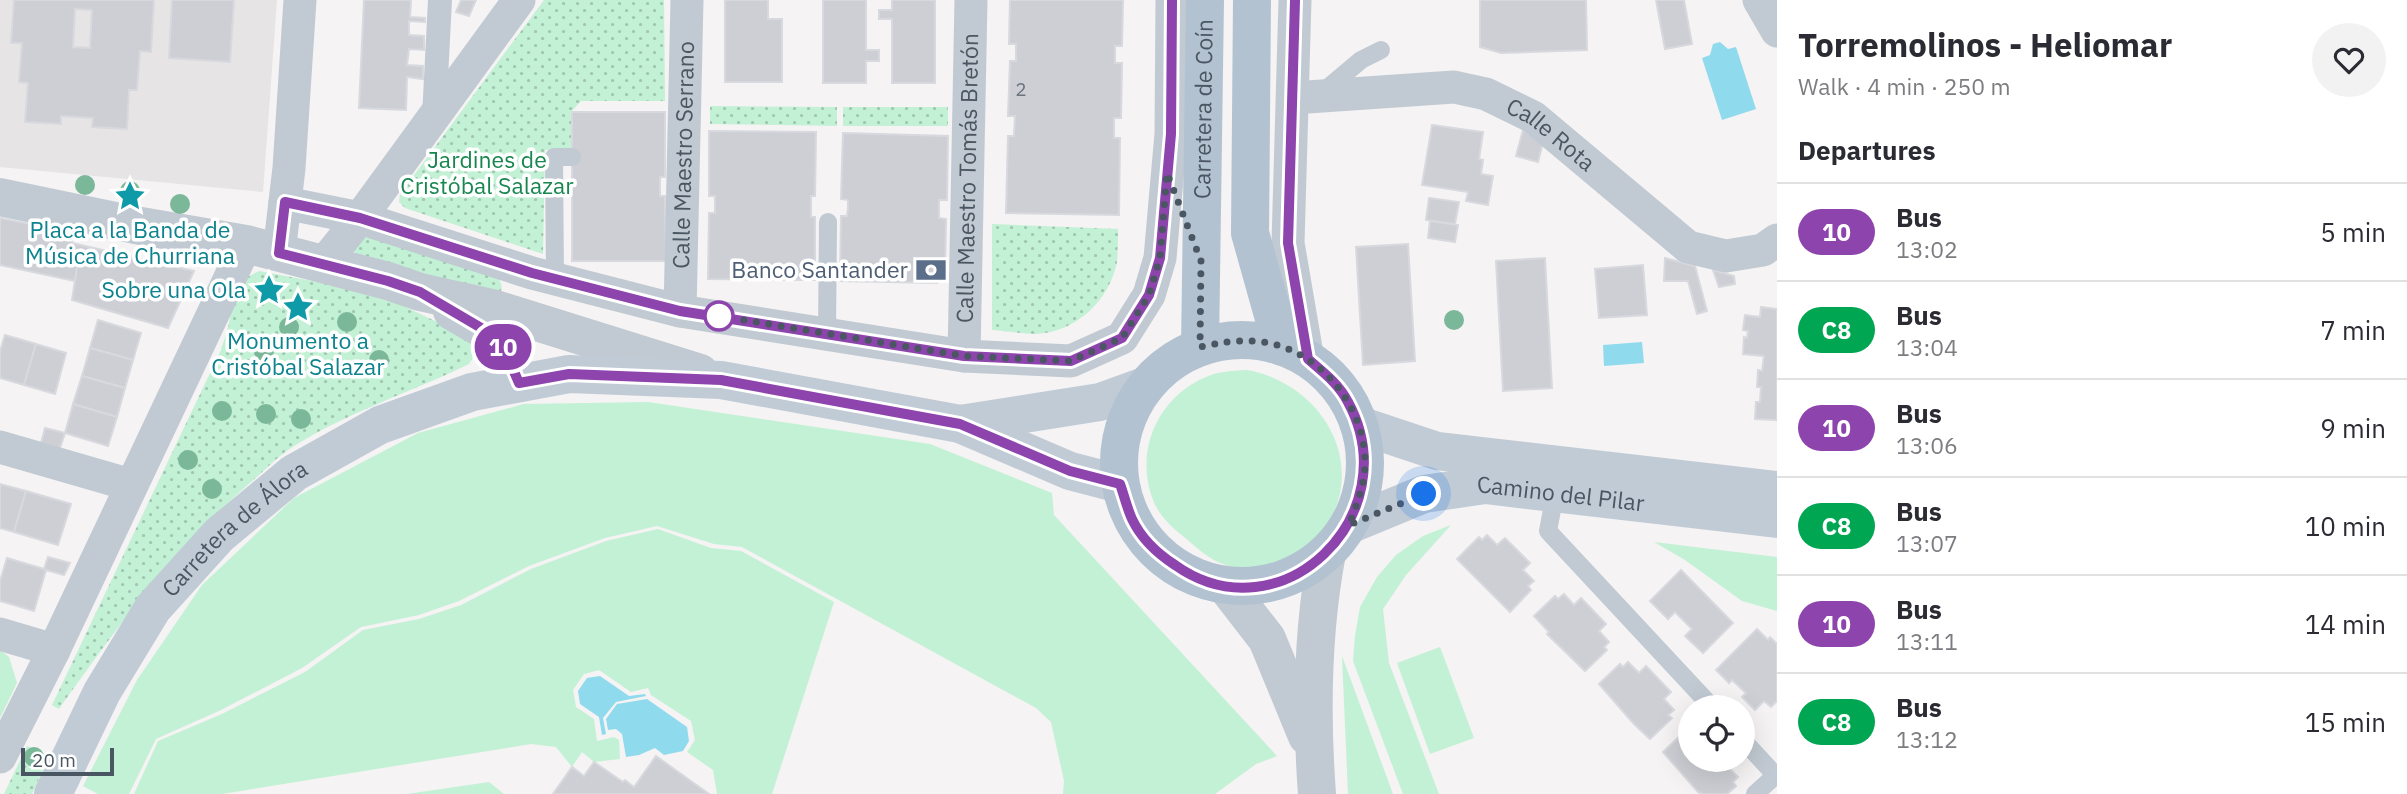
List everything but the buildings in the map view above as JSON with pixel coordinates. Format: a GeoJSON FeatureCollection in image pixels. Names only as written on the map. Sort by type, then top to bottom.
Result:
{"type":"FeatureCollection","features":[{"type":"Feature","properties":{"kind":"main road","name":"Carretera de Coín"},"geometry":{"type":"LineString","coordinates":[[1200,347],[1205,0]]}},
{"type":"Feature","properties":{"kind":"main road"},"geometry":{"type":"LineString","coordinates":[[1252,0],[1250,233],[1295,353]]}},
{"type":"Feature","properties":{"kind":"main road"},"geometry":{"type":"LineString","coordinates":[[1227,341],[1255,341],[1295,353],[1330,377],[1347,399],[1359,425],[1365,459],[1362,493],[1338,539],[1305,570],[1280,581],[1253,587],[1226,586],[1188,575],[1156,552],[1133,521],[1120,484],[1122,448],[1129,413],[1147,385],[1171,362],[1200,347],[1227,341]]}},
{"type":"Feature","properties":{"kind":"main road","name":"Carretera de Álora"},"geometry":{"type":"LineString","coordinates":[[53,794],[102,692],[153,608],[219,535],[294,473],[380,425],[472,392],[569,374],[721,380],[960,424]]}},
{"type":"Feature","properties":{"kind":"main road"},"geometry":{"type":"LineString","coordinates":[[960,424],[1100,402],[1147,385]]}},
{"type":"Feature","properties":{"kind":"main road"},"geometry":{"type":"LineString","coordinates":[[960,424],[1070,471],[1120,484]]}},
{"type":"Feature","properties":{"kind":"main road","name":"Camino del Pilar"},"geometry":{"type":"LineString","coordinates":[[1359,425],[1437,451],[1777,489]]}},
{"type":"Feature","properties":{"kind":"main road","name":"Camino del Pilar"},"geometry":{"type":"LineString","coordinates":[[1338,539],[1424,494],[1485,485],[1777,519]]}},
{"type":"Feature","properties":{"kind":"street"},"geometry":{"type":"LineString","coordinates":[[0,757],[54,650],[131,485],[285,202],[300,0]]}},
{"type":"Feature","properties":{"kind":"street"},"geometry":{"type":"LineString","coordinates":[[434,117],[440,0]]}},
{"type":"Feature","properties":{"kind":"street"},"geometry":{"type":"LineString","coordinates":[[323,264],[360,218],[519,0]]}},
{"type":"Feature","properties":{"kind":"street","name":"Calle Maestro Serrano"},"geometry":{"type":"LineString","coordinates":[[680,311],[687,0]]}},
{"type":"Feature","properties":{"kind":"street","name":"Calle Maestro Tomás Bretón"},"geometry":{"type":"LineString","coordinates":[[964,356],[971,0]]}},
{"type":"Feature","properties":{"kind":"street","name":"Carretera de Coín"},"geometry":{"type":"LineString","coordinates":[[964,356],[1071,361],[1122,338],[1149,295],[1160,258],[1171,134],[1172,0]]}},
{"type":"Feature","properties":{"kind":"street"},"geometry":{"type":"LineString","coordinates":[[1295,353],[1288,243],[1304,98],[1296,0]]}},
{"type":"Feature","properties":{"kind":"street"},"geometry":{"type":"LineString","coordinates":[[1759,0],[1777,31]]}},
{"type":"Feature","properties":{"kind":"street","name":"Calle Rota"},"geometry":{"type":"LineString","coordinates":[[1304,98],[1454,87],[1486,94],[1533,117],[1688,247],[1726,256],[1763,250],[1777,240]]}},
{"type":"Feature","properties":{"kind":"street","name":"Carretera de Coín"},"geometry":{"type":"LineString","coordinates":[[1167,173],[1201,261]]}},
{"type":"Feature","properties":{"kind":"street"},"geometry":{"type":"LineString","coordinates":[[0,197],[262,248],[420,292],[492,308],[721,380]]}},
{"type":"Feature","properties":{"kind":"street"},"geometry":{"type":"LineString","coordinates":[[285,202],[360,218],[532,273],[680,311],[964,356]]}},
{"type":"Feature","properties":{"kind":"street"},"geometry":{"type":"LineString","coordinates":[[420,292],[500,339],[519,383]]}},
{"type":"Feature","properties":{"kind":"street"},"geometry":{"type":"LineString","coordinates":[[0,447],[131,485]]}},
{"type":"Feature","properties":{"kind":"street"},"geometry":{"type":"LineString","coordinates":[[1316,776],[1315,635],[1319,598],[1338,539]]}},
{"type":"Feature","properties":{"kind":"street"},"geometry":{"type":"LineString","coordinates":[[1226,586],[1267,639],[1316,776]]}},
{"type":"Feature","properties":{"kind":"street"},"geometry":{"type":"LineString","coordinates":[[0,634],[54,650]]}},
{"type":"Feature","properties":{"kind":"lane"},"geometry":{"type":"LineString","coordinates":[[1304,98],[1381,50]]}},
{"type":"Feature","properties":{"kind":"lane"},"geometry":{"type":"LineString","coordinates":[[555,279],[554,157],[572,157]]}},
{"type":"Feature","properties":{"kind":"lane"},"geometry":{"type":"LineString","coordinates":[[827,333],[828,222]]}},
{"type":"Feature","properties":{"kind":"lane"},"geometry":{"type":"LineString","coordinates":[[1555,494],[1549,531],[1701,695]]}},
{"type":"Feature","properties":{"kind":"lane"},"geometry":{"type":"LineString","coordinates":[[1755,753],[1776,776],[1755,794]]}},
{"type":"Feature","properties":{"kind":"shaded area"},"geometry":{"type":"Polygon","coordinates":[[[0,0],[277,0],[263,192],[0,167],[0,0]]]}},
{"type":"Feature","properties":{"kind":"green space","name":"Jardines de Cristóbal Salazar"},"geometry":{"type":"Polygon","coordinates":[[[544,0],[664,0],[665,101],[581,101],[572,111],[572,149],[545,150],[543,254],[405,208],[399,202],[400,194],[544,0]]]}},
{"type":"Feature","properties":{"kind":"green space"},"geometry":{"type":"Polygon","coordinates":[[[710,106],[837,107],[837,126],[710,124],[710,106]]]}},
{"type":"Feature","properties":{"kind":"green space"},"geometry":{"type":"Polygon","coordinates":[[[843,107],[948,107],[948,126],[843,126],[843,107]]]}},
{"type":"Feature","properties":{"kind":"green space"},"geometry":{"type":"Polygon","coordinates":[[[992,224],[1118,229],[1117,262],[1107,289],[1077,321],[1051,332],[1036,334],[992,330],[992,224]]]}},
{"type":"Feature","properties":{"kind":"green space","name":"Jardines de Cristóbal Salazar"},"geometry":{"type":"Polygon","coordinates":[[[368,237],[499,279],[501,291],[499,295],[357,257],[354,251],[361,238],[368,237]]]}},
{"type":"Feature","properties":{"kind":"green space"},"geometry":{"type":"Polygon","coordinates":[[[259,271],[334,285],[399,304],[467,336],[476,352],[469,364],[356,413],[312,435],[276,460],[196,534],[171,562],[125,618],[59,709],[52,705],[221,350],[237,289],[259,271]]]}},
{"type":"Feature","properties":{"kind":"green space"},"geometry":{"type":"Polygon","coordinates":[[[1247,370],[1276,379],[1301,395],[1321,415],[1335,439],[1341,465],[1340,493],[1330,520],[1302,552],[1282,562],[1260,568],[1226,565],[1198,549],[1158,511],[1148,481],[1149,445],[1154,428],[1175,398],[1189,386],[1211,375],[1247,370]]]}},
{"type":"Feature","properties":{"kind":"green space"},"geometry":{"type":"Polygon","coordinates":[[[648,402],[930,444],[1052,493],[1054,515],[1277,756],[1256,764],[1215,794],[1063,794],[1064,781],[1051,722],[1036,708],[742,547],[714,544],[657,526],[605,538],[529,566],[459,601],[419,615],[361,627],[302,668],[221,710],[156,739],[129,794],[98,794],[83,786],[137,680],[202,585],[294,498],[418,433],[524,404],[648,402]]]}},
{"type":"Feature","properties":{"kind":"green space"},"geometry":{"type":"Polygon","coordinates":[[[1451,525],[1406,575],[1383,609],[1389,663],[1439,794],[1403,794],[1353,661],[1360,607],[1377,577],[1396,555],[1423,536],[1451,525]]]}},
{"type":"Feature","properties":{"kind":"green space"},"geometry":{"type":"Polygon","coordinates":[[[658,529],[711,548],[741,551],[834,602],[772,794],[717,794],[713,770],[687,752],[695,740],[691,721],[651,695],[648,688],[631,692],[599,670],[584,674],[573,690],[576,707],[594,719],[597,741],[614,737],[619,740],[620,759],[594,762],[582,752],[572,767],[556,747],[531,744],[222,794],[134,794],[158,741],[222,714],[305,672],[363,630],[419,619],[461,605],[531,569],[606,541],[658,529]]]}},
{"type":"Feature","properties":{"kind":"green space"},"geometry":{"type":"Polygon","coordinates":[[[1654,542],[1777,557],[1777,611],[1742,601],[1685,560],[1654,542]]]}},
{"type":"Feature","properties":{"kind":"green space"},"geometry":{"type":"Polygon","coordinates":[[[1440,647],[1474,738],[1430,754],[1397,663],[1440,647]]]}},
{"type":"Feature","properties":{"kind":"green space"},"geometry":{"type":"Polygon","coordinates":[[[0,650],[9,657],[17,683],[0,718],[0,650]]]}},
{"type":"Feature","properties":{"kind":"green space"},"geometry":{"type":"Polygon","coordinates":[[[1342,656],[1393,794],[1348,794],[1342,656]]]}},
{"type":"Feature","properties":{"kind":"green space"},"geometry":{"type":"Polygon","coordinates":[[[27,746],[49,756],[32,794],[4,794],[27,746]]]}},
{"type":"Feature","properties":{"kind":"green space"},"geometry":{"type":"Polygon","coordinates":[[[489,782],[504,794],[407,794],[489,782]]]}},
{"type":"Feature","properties":{"kind":"water"},"geometry":{"type":"Polygon","coordinates":[[[1720,42],[1728,49],[1736,47],[1756,109],[1722,120],[1702,58],[1710,55],[1713,44],[1720,42]]]}},
{"type":"Feature","properties":{"kind":"water"},"geometry":{"type":"Polygon","coordinates":[[[1642,342],[1644,363],[1604,366],[1603,345],[1642,342]]]}},
{"type":"Feature","properties":{"kind":"water"},"geometry":{"type":"Polygon","coordinates":[[[600,676],[629,696],[646,696],[616,702],[603,718],[606,734],[602,735],[599,717],[580,704],[578,691],[587,678],[600,676]]]}},
{"type":"Feature","properties":{"kind":"water"},"geometry":{"type":"Polygon","coordinates":[[[647,699],[687,727],[689,741],[683,751],[664,755],[655,748],[626,757],[622,734],[616,729],[608,730],[606,719],[617,704],[647,699]]]}},
{"type":"Feature","properties":{"kind":"bus line","name":"10"},"geometry":{"type":"LineString","coordinates":[[1172,0],[1171,134],[1160,258],[1149,295],[1122,338],[1071,361],[964,356],[680,311],[532,273],[360,218],[285,202],[279,253],[420,292],[500,339],[519,383],[569,374],[721,380],[960,424],[1070,471],[1120,484],[1133,521],[1156,552],[1188,575],[1226,586],[1253,587],[1280,581],[1305,570],[1327,553],[1349,525],[1362,493],[1365,459],[1359,425],[1347,399],[1330,377],[1308,359],[1288,243],[1295,0]]}},
{"type":"Feature","properties":{"kind":"place","name":"Placa a la Banda de Música de Churriana"},"geometry":{"type":"Point","coordinates":[130,196]}},
{"type":"Feature","properties":{"kind":"place","name":"Banco Santander"},"geometry":{"type":"Point","coordinates":[931,270]}},
{"type":"Feature","properties":{"kind":"place","name":"Sobre una Ola"},"geometry":{"type":"Point","coordinates":[269,290]}},
{"type":"Feature","properties":{"kind":"place","name":"Monumento a Cristóbal Salazar"},"geometry":{"type":"Point","coordinates":[298,307]}},
{"type":"Feature","properties":{"kind":"route"},"geometry":{"type":"LineString","coordinates":[[719,316],[964,356],[1071,361],[1122,338],[1149,295],[1160,258],[1167,173],[1201,261],[1200,347],[1227,341],[1255,341],[1282,347],[1308,359],[1330,377],[1347,399],[1359,425],[1365,459],[1362,493],[1349,525],[1424,494]]}}]}
